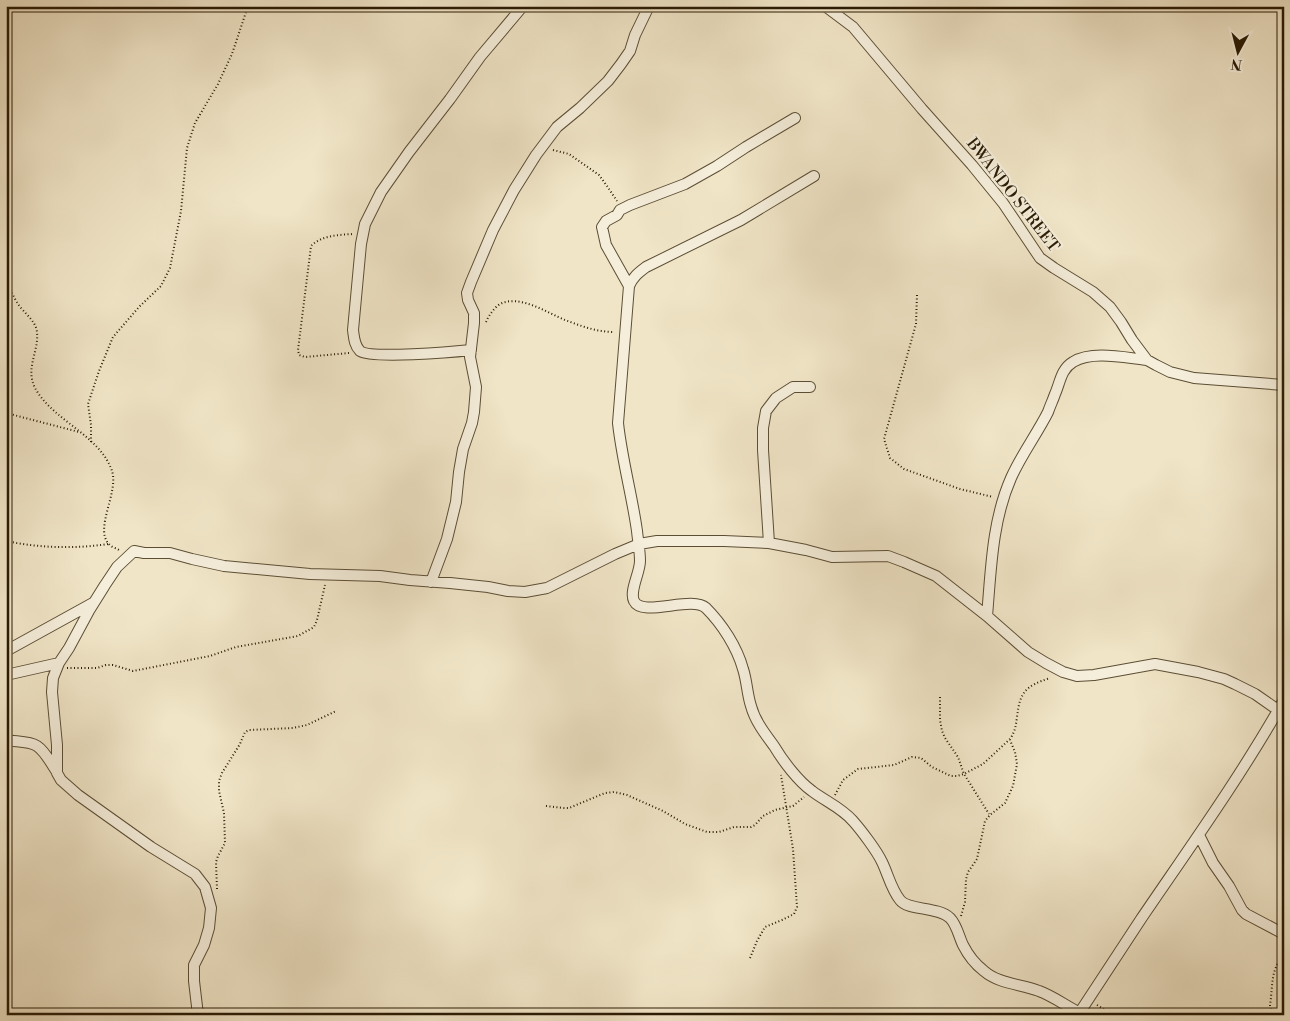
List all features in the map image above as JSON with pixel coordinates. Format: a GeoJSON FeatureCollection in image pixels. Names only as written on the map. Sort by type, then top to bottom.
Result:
{"type":"FeatureCollection","features":[{"type":"Feature","properties":{"kind":"street"},"geometry":{"type":"LineString","coordinates":[[471,350],[442,353],[393,354],[361,352],[356,347],[353,330],[361,244],[365,224],[381,192],[480,56],[523,6]]}},
{"type":"Feature","properties":{"kind":"street"},"geometry":{"type":"LineString","coordinates":[[431,582],[447,539],[456,502],[463,449],[474,412],[476,387],[470,357],[474,313],[468,300],[467,293],[469,287],[493,230],[514,190],[557,127],[608,81],[621,64],[630,51],[635,35],[649,6]]}},
{"type":"Feature","properties":{"kind":"street","name":"BWANDO STREET"},"geometry":{"type":"LineString","coordinates":[[824,6],[853,27],[972,165],[1003,203],[1040,258],[1093,292],[1110,307],[1147,360],[1170,372],[1194,378],[1284,385]]}},
{"type":"Feature","properties":{"kind":"street"},"geometry":{"type":"LineString","coordinates":[[629,286],[606,245],[602,228],[606,221],[630,205],[685,184],[796,118]]}},
{"type":"Feature","properties":{"kind":"street"},"geometry":{"type":"LineString","coordinates":[[814,176],[741,220],[646,267],[632,279],[629,286],[618,423],[620,444],[634,505],[639,544],[639,571],[632,595],[637,605],[642,607],[698,603],[705,607],[737,651],[743,668],[751,706],[757,721],[800,782],[852,819],[881,859],[901,902],[929,909],[950,918],[968,955],[984,972],[1007,983],[1039,991],[1079,1014],[1199,835],[1270,726],[1284,700]]}},
{"type":"Feature","properties":{"kind":"street"},"geometry":{"type":"LineString","coordinates":[[987,616],[998,513],[1011,477],[1048,412],[1066,368],[1084,357],[1103,356],[1147,360]]}},
{"type":"Feature","properties":{"kind":"street"},"geometry":{"type":"LineString","coordinates":[[769,543],[763,450],[763,428],[766,411],[776,398],[794,387],[810,387]]}},
{"type":"Feature","properties":{"kind":"street"},"geometry":{"type":"LineString","coordinates":[[57,773],[52,678],[94,603],[117,567],[134,551],[170,553],[192,560],[224,566],[310,574],[380,576],[525,592],[547,588],[639,544],[666,541],[769,543],[806,550],[832,558],[888,556],[936,576],[987,616],[1028,652],[1063,672],[1077,676],[1094,675],[1155,664],[1198,672],[1235,684],[1255,694],[1278,710]]}},
{"type":"Feature","properties":{"kind":"street"},"geometry":{"type":"LineString","coordinates":[[6,651],[94,603]]}},
{"type":"Feature","properties":{"kind":"street"},"geometry":{"type":"LineString","coordinates":[[6,675],[58,665]]}},
{"type":"Feature","properties":{"kind":"street"},"geometry":{"type":"LineString","coordinates":[[6,740],[37,746],[46,755],[61,780],[78,795],[151,847],[195,874],[205,887],[211,908],[209,928],[204,945],[194,965],[198,1015]]}},
{"type":"Feature","properties":{"kind":"street"},"geometry":{"type":"LineString","coordinates":[[1199,835],[1213,863],[1229,886],[1242,910],[1284,934]]}},
{"type":"Feature","properties":{"kind":"path"},"geometry":{"type":"LineString","coordinates":[[91,442],[88,404],[99,371],[114,337],[139,307],[161,286],[170,268],[181,211],[187,148],[194,123],[218,84],[232,54],[248,6]]}},
{"type":"Feature","properties":{"kind":"path"},"geometry":{"type":"LineString","coordinates":[[541,149],[568,154],[599,175],[615,198],[620,210]]}},
{"type":"Feature","properties":{"kind":"path"},"geometry":{"type":"LineString","coordinates":[[361,352],[305,357],[299,355],[298,350],[311,246],[317,240],[335,236],[364,234]]}},
{"type":"Feature","properties":{"kind":"path"},"geometry":{"type":"LineString","coordinates":[[6,280],[12,295],[33,322],[37,331],[30,370],[35,387],[58,415],[80,432],[103,454],[112,471],[114,486],[104,524],[104,535],[108,544],[130,554]]}},
{"type":"Feature","properties":{"kind":"path"},"geometry":{"type":"LineString","coordinates":[[917,295],[916,324],[884,439],[890,458],[904,469],[960,489],[1003,499]]}},
{"type":"Feature","properties":{"kind":"path"},"geometry":{"type":"LineString","coordinates":[[484,325],[500,304],[509,301],[522,302],[588,328],[607,332],[626,332]]}},
{"type":"Feature","properties":{"kind":"path"},"geometry":{"type":"LineString","coordinates":[[6,412],[80,432]]}},
{"type":"Feature","properties":{"kind":"path"},"geometry":{"type":"LineString","coordinates":[[6,541],[48,546],[87,547],[108,544]]}},
{"type":"Feature","properties":{"kind":"path"},"geometry":{"type":"LineString","coordinates":[[58,665],[80,669],[113,665],[133,671],[210,656],[236,647],[298,636],[314,627],[327,574]]}},
{"type":"Feature","properties":{"kind":"path"},"geometry":{"type":"LineString","coordinates":[[830,803],[843,780],[858,769],[894,765],[912,757],[921,758],[932,767],[951,776],[957,776],[983,764],[1010,740],[1013,735],[1017,712],[1022,696],[1028,686],[1063,672]]}},
{"type":"Feature","properties":{"kind":"path"},"geometry":{"type":"LineString","coordinates":[[940,697],[942,731],[958,757],[964,774],[990,815]]}},
{"type":"Feature","properties":{"kind":"path"},"geometry":{"type":"LineString","coordinates":[[211,908],[218,887],[216,862],[225,843],[224,813],[218,791],[219,782],[245,732],[250,730],[293,728],[336,711]]}},
{"type":"Feature","properties":{"kind":"path"},"geometry":{"type":"LineString","coordinates":[[957,930],[965,902],[966,879],[968,872],[977,859],[985,821],[1005,803],[1013,786],[1017,764],[1010,740]]}},
{"type":"Feature","properties":{"kind":"path"},"geometry":{"type":"LineString","coordinates":[[750,958],[765,927],[794,914],[797,906],[793,849],[780,774]]}},
{"type":"Feature","properties":{"kind":"path"},"geometry":{"type":"LineString","coordinates":[[546,806],[569,808],[605,793],[614,792],[627,794],[685,824],[707,832],[719,832],[734,827],[751,827],[763,816],[775,810],[793,806],[811,791]]}},
{"type":"Feature","properties":{"kind":"path"},"geometry":{"type":"LineString","coordinates":[[1275,1015],[1270,1008],[1272,981],[1276,965],[1284,956]]}},
{"type":"Feature","properties":{"kind":"path"},"geometry":{"type":"LineString","coordinates":[[1088,1000],[1114,1015]]}}]}
